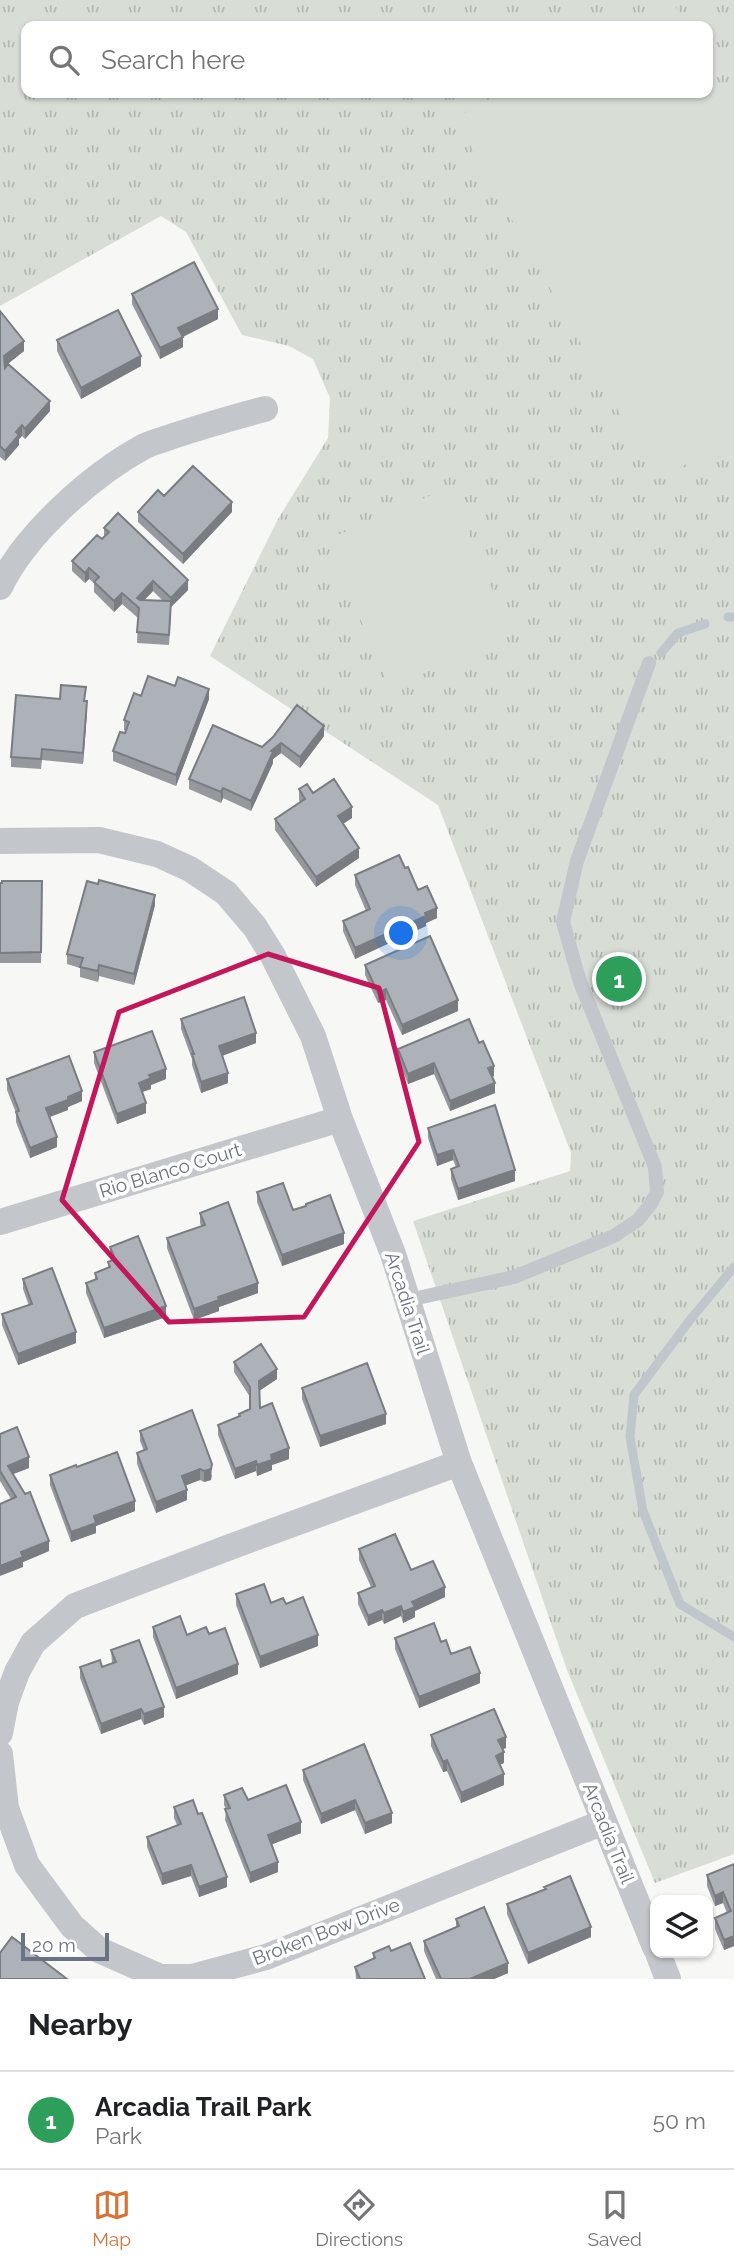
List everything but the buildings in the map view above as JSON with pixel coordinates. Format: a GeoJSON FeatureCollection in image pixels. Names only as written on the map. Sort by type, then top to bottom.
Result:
{"type":"FeatureCollection","features":[{"type":"Feature","properties":{"kind":"street"},"geometry":{"type":"LineString","coordinates":[[0,587],[37,530],[103,472],[145,446],[265,408]]}},
{"type":"Feature","properties":{"kind":"street","name":"Arcadia Trail"},"geometry":{"type":"LineString","coordinates":[[0,841],[99,840],[157,854],[190,869],[226,893],[256,927],[313,1036],[341,1119],[393,1254],[459,1463],[650,1935]]}},
{"type":"Feature","properties":{"kind":"street","name":"Rio Blanco Court"},"geometry":{"type":"LineString","coordinates":[[0,1222],[341,1119]]}},
{"type":"Feature","properties":{"kind":"street"},"geometry":{"type":"LineString","coordinates":[[0,1733],[6,1702],[33,1643],[75,1606],[459,1463]]}},
{"type":"Feature","properties":{"kind":"street","name":"Broken Bow Drive"},"geometry":{"type":"LineString","coordinates":[[0,1754],[6,1808],[27,1866],[72,1926],[99,1950],[160,1977],[192,1977],[266,1957],[604,1822]]}},
{"type":"Feature","properties":{"kind":"street"},"geometry":{"type":"LineString","coordinates":[[660,1958],[668,1979]]}},
{"type":"Feature","properties":{"kind":"lane"},"geometry":{"type":"LineString","coordinates":[[408,1300],[514,1277],[606,1239],[638,1220],[657,1192],[655,1167],[580,982],[563,922],[577,861],[649,663]]}},
{"type":"Feature","properties":{"kind":"highlighted area"},"geometry":{"type":"Polygon","coordinates":[[[268,954],[379,988],[419,1142],[304,1317],[169,1322],[62,1200],[119,1012],[268,954]]]}},
{"type":"Feature","properties":{"kind":"green space"},"geometry":{"type":"Polygon","coordinates":[[[0,0],[734,0],[734,1854],[655,1883],[567,1670],[413,1221],[570,1171],[571,1153],[438,805],[210,656],[278,519],[328,438],[330,398],[313,359],[289,346],[242,335],[186,232],[161,216],[0,306],[0,0]]]}},
{"type":"Feature","properties":{"kind":"green space"},"geometry":{"type":"Polygon","coordinates":[[[672,0],[683,21],[631,21],[672,0]]]}},
{"type":"Feature","properties":{"kind":"green space"},"geometry":{"type":"Polygon","coordinates":[[[713,74],[734,112],[734,438],[657,480],[455,118],[492,98],[713,98],[713,74]]]}},
{"type":"Feature","properties":{"kind":"green space"},"geometry":{"type":"Polygon","coordinates":[[[448,488],[512,635],[390,688],[326,540],[448,488]]]}},
{"type":"Feature","properties":{"kind":"waterway"},"geometry":{"type":"LineString","coordinates":[[728,617],[734,617]]}},
{"type":"Feature","properties":{"kind":"waterway"},"geometry":{"type":"LineString","coordinates":[[661,653],[678,633],[705,624]]}},
{"type":"Feature","properties":{"kind":"waterway"},"geometry":{"type":"LineString","coordinates":[[734,1267],[634,1395],[630,1437],[643,1511],[680,1604],[734,1637]]}},
{"type":"Feature","properties":{"kind":"place","name":"Arcadia Trail Park"},"geometry":{"type":"Point","coordinates":[619,979]}}]}
